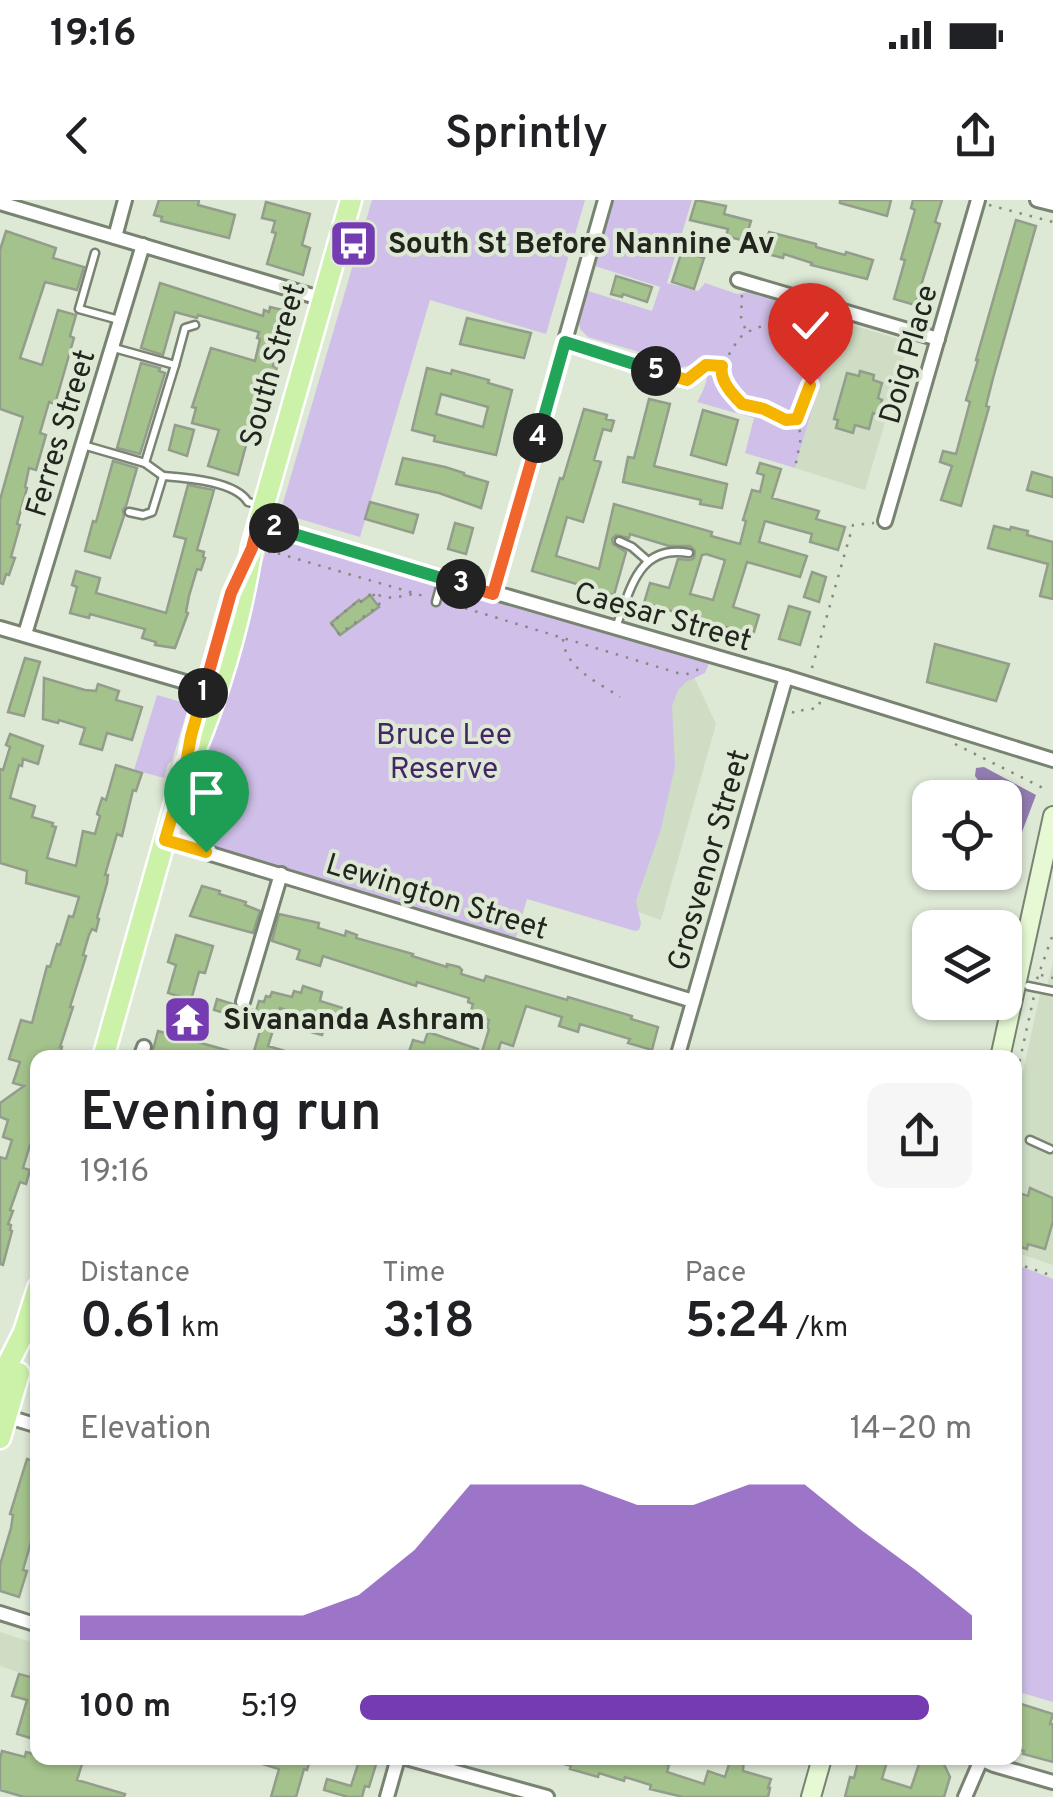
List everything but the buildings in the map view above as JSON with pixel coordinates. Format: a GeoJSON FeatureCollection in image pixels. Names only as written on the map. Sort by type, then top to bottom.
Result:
{"type":"FeatureCollection","features":[{"type":"Feature","properties":{"kind":"main road","name":"South Street"},"geometry":{"type":"LineString","coordinates":[[105,1050],[231,593],[265,547],[261,515],[352,200]]}},
{"type":"Feature","properties":{"kind":"main road"},"geometry":{"type":"LineString","coordinates":[[0,1391],[30,1313]]}},
{"type":"Feature","properties":{"kind":"main road"},"geometry":{"type":"LineString","coordinates":[[0,1438],[3,1415],[20,1372],[24,1332]]}},
{"type":"Feature","properties":{"kind":"street"},"geometry":{"type":"LineString","coordinates":[[114,237],[126,200]]}},
{"type":"Feature","properties":{"kind":"street"},"geometry":{"type":"LineString","coordinates":[[493,594],[605,200]]}},
{"type":"Feature","properties":{"kind":"street"},"geometry":{"type":"LineString","coordinates":[[1037,200],[1053,204]]}},
{"type":"Feature","properties":{"kind":"street","name":"Doig Place"},"geometry":{"type":"LineString","coordinates":[[885,521],[977,201]]}},
{"type":"Feature","properties":{"kind":"street"},"geometry":{"type":"LineString","coordinates":[[4,203],[323,299]]}},
{"type":"Feature","properties":{"kind":"street","name":"Ferres Street"},"geometry":{"type":"LineString","coordinates":[[25,634],[144,246]]}},
{"type":"Feature","properties":{"kind":"street"},"geometry":{"type":"LineString","coordinates":[[741,282],[938,339]]}},
{"type":"Feature","properties":{"kind":"street"},"geometry":{"type":"LineString","coordinates":[[565,342],[687,380]]}},
{"type":"Feature","properties":{"kind":"street","name":"Caesar Street"},"geometry":{"type":"LineString","coordinates":[[261,515],[493,594],[786,677],[1053,760]]}},
{"type":"Feature","properties":{"kind":"street"},"geometry":{"type":"LineString","coordinates":[[1,631],[25,634],[205,685]]}},
{"type":"Feature","properties":{"kind":"street","name":"Grosvenor Street"},"geometry":{"type":"LineString","coordinates":[[679,1050],[786,677]]}},
{"type":"Feature","properties":{"kind":"street"},"geometry":{"type":"LineString","coordinates":[[1002,1050],[1053,816]]}},
{"type":"Feature","properties":{"kind":"street","name":"Lewington Street"},"geometry":{"type":"LineString","coordinates":[[165,840],[693,1001]]}},
{"type":"Feature","properties":{"kind":"street"},"geometry":{"type":"LineString","coordinates":[[1014,1050],[1035,984],[1053,869]]}},
{"type":"Feature","properties":{"kind":"street"},"geometry":{"type":"LineString","coordinates":[[243,1002],[280,874]]}},
{"type":"Feature","properties":{"kind":"street"},"geometry":{"type":"LineString","coordinates":[[3,1415],[30,1423]]}},
{"type":"Feature","properties":{"kind":"street"},"geometry":{"type":"LineString","coordinates":[[0,1614],[30,1623]]}},
{"type":"Feature","properties":{"kind":"street"},"geometry":{"type":"LineString","coordinates":[[387,1797],[396,1765]]}},
{"type":"Feature","properties":{"kind":"street"},"geometry":{"type":"LineString","coordinates":[[431,1765],[547,1797]]}},
{"type":"Feature","properties":{"kind":"street"},"geometry":{"type":"LineString","coordinates":[[811,1797],[820,1765]]}},
{"type":"Feature","properties":{"kind":"street"},"geometry":{"type":"LineString","coordinates":[[965,1797],[977,1765]]}},
{"type":"Feature","properties":{"kind":"street"},"geometry":{"type":"LineString","coordinates":[[998,1765],[1053,1782]]}},
{"type":"Feature","properties":{"kind":"lane"},"geometry":{"type":"LineString","coordinates":[[96,253],[79,309],[120,321]]}},
{"type":"Feature","properties":{"kind":"lane"},"geometry":{"type":"LineString","coordinates":[[145,463],[185,328],[195,325]]}},
{"type":"Feature","properties":{"kind":"lane"},"geometry":{"type":"LineString","coordinates":[[112,347],[175,365]]}},
{"type":"Feature","properties":{"kind":"lane"},"geometry":{"type":"LineString","coordinates":[[83,444],[145,463],[163,476],[193,478],[229,488],[244,494],[261,515]]}},
{"type":"Feature","properties":{"kind":"lane"},"geometry":{"type":"LineString","coordinates":[[129,512],[152,512],[163,476]]}},
{"type":"Feature","properties":{"kind":"lane"},"geometry":{"type":"LineString","coordinates":[[620,541],[648,561]]}},
{"type":"Feature","properties":{"kind":"lane"},"geometry":{"type":"LineString","coordinates":[[615,628],[648,561],[665,552],[689,552]]}},
{"type":"Feature","properties":{"kind":"lane"},"geometry":{"type":"LineString","coordinates":[[436,601],[443,578]]}},
{"type":"Feature","properties":{"kind":"lane"},"geometry":{"type":"LineString","coordinates":[[1035,984],[1053,991]]}},
{"type":"Feature","properties":{"kind":"lane"},"geometry":{"type":"LineString","coordinates":[[1030,1140],[1050,1149]]}},
{"type":"Feature","properties":{"kind":"path"},"geometry":{"type":"LineString","coordinates":[[977,201],[1053,222]]}},
{"type":"Feature","properties":{"kind":"path"},"geometry":{"type":"LineString","coordinates":[[741,282],[741,317],[747,333]]}},
{"type":"Feature","properties":{"kind":"path"},"geometry":{"type":"LineString","coordinates":[[795,468],[801,437],[797,419],[814,368],[810,346],[794,330],[778,325],[766,325],[739,338],[722,366],[724,382],[742,404],[786,420],[797,419]]}},
{"type":"Feature","properties":{"kind":"path"},"geometry":{"type":"LineString","coordinates":[[687,380],[706,365],[722,366]]}},
{"type":"Feature","properties":{"kind":"path"},"geometry":{"type":"LineString","coordinates":[[812,668],[853,525],[885,521]]}},
{"type":"Feature","properties":{"kind":"path"},"geometry":{"type":"LineString","coordinates":[[266,565],[265,547],[684,675],[711,665]]}},
{"type":"Feature","properties":{"kind":"path"},"geometry":{"type":"LineString","coordinates":[[205,685],[199,675],[224,593]]}},
{"type":"Feature","properties":{"kind":"path"},"geometry":{"type":"LineString","coordinates":[[373,594],[380,605],[339,634],[330,622],[359,600],[373,594],[392,598],[416,594]]}},
{"type":"Feature","properties":{"kind":"path"},"geometry":{"type":"LineString","coordinates":[[563,638],[564,650],[573,664],[620,697]]}},
{"type":"Feature","properties":{"kind":"path"},"geometry":{"type":"LineString","coordinates":[[778,707],[796,713],[818,708],[821,698]]}},
{"type":"Feature","properties":{"kind":"path"},"geometry":{"type":"LineString","coordinates":[[955,744],[1043,788]]}},
{"type":"Feature","properties":{"kind":"path"},"geometry":{"type":"LineString","coordinates":[[209,759],[189,828],[210,842]]}},
{"type":"Feature","properties":{"kind":"path"},"geometry":{"type":"LineString","coordinates":[[1022,1050],[1035,984],[1053,934]]}},
{"type":"Feature","properties":{"kind":"path"},"geometry":{"type":"LineString","coordinates":[[1035,984],[1053,978]]}},
{"type":"Feature","properties":{"kind":"path"},"geometry":{"type":"LineString","coordinates":[[1022,1265],[1053,1276]]}},
{"type":"Feature","properties":{"kind":"shaded area"},"geometry":{"type":"Polygon","coordinates":[[[838,321],[909,342],[865,490],[795,468],[838,321]]]}},
{"type":"Feature","properties":{"kind":"shaded area"},"geometry":{"type":"Polygon","coordinates":[[[460,594],[687,662],[716,724],[661,920],[608,901],[460,594]]]}},
{"type":"Feature","properties":{"kind":"shaded area"},"geometry":{"type":"Polygon","coordinates":[[[984,767],[1008,780],[978,780],[976,768],[984,767]]]}},
{"type":"Feature","properties":{"kind":"shaded area"},"geometry":{"type":"Polygon","coordinates":[[[1022,787],[1036,795],[1022,832],[1022,787]]]}},
{"type":"Feature","properties":{"kind":"shaded area"},"geometry":{"type":"Polygon","coordinates":[[[1053,962],[1053,1265],[1022,1254],[1022,1076],[1040,994],[1045,994],[1053,962]]]}},
{"type":"Feature","properties":{"kind":"shaded area"},"geometry":{"type":"Polygon","coordinates":[[[0,1632],[30,1642],[30,1676],[0,1666],[0,1632]]]}},
{"type":"Feature","properties":{"kind":"green space"},"geometry":{"type":"Polygon","coordinates":[[[372,200],[585,200],[546,334],[430,300],[360,537],[280,513],[372,200]]]}},
{"type":"Feature","properties":{"kind":"green space"},"geometry":{"type":"Polygon","coordinates":[[[613,200],[692,200],[667,283],[698,291],[705,283],[737,294],[748,292],[838,321],[795,468],[745,453],[754,418],[697,402],[707,379],[701,366],[669,368],[644,362],[646,354],[588,337],[580,329],[578,317],[585,290],[652,311],[660,287],[592,265],[613,200]]]}},
{"type":"Feature","properties":{"kind":"green space","name":"Bruce Lee Reserve"},"geometry":{"type":"Polygon","coordinates":[[[275,539],[709,663],[705,673],[678,690],[672,706],[675,766],[661,829],[636,901],[639,930],[527,899],[515,940],[204,845],[191,837],[188,815],[267,547],[275,539]]]}},
{"type":"Feature","properties":{"kind":"green space"},"geometry":{"type":"Polygon","coordinates":[[[157,695],[185,703],[187,711],[164,778],[134,770],[157,695]]]}},
{"type":"Feature","properties":{"kind":"green space"},"geometry":{"type":"Polygon","coordinates":[[[1022,1267],[1053,1279],[1053,1702],[1022,1693],[1022,1267]]]}},
{"type":"Feature","properties":{"kind":"place","name":"South St Before Nannine Av"},"geometry":{"type":"Point","coordinates":[353,243]}},
{"type":"Feature","properties":{"kind":"place","name":"Sivananda Ashram"},"geometry":{"type":"Point","coordinates":[188,1019]}},
{"type":"Feature","properties":{"kind":"route"},"geometry":{"type":"LineString","coordinates":[[206,852],[165,840],[231,593],[252,548],[258,524],[493,594],[565,342],[687,380],[706,365],[722,366],[724,382],[742,404],[786,420],[797,419],[810,385]]}}]}
